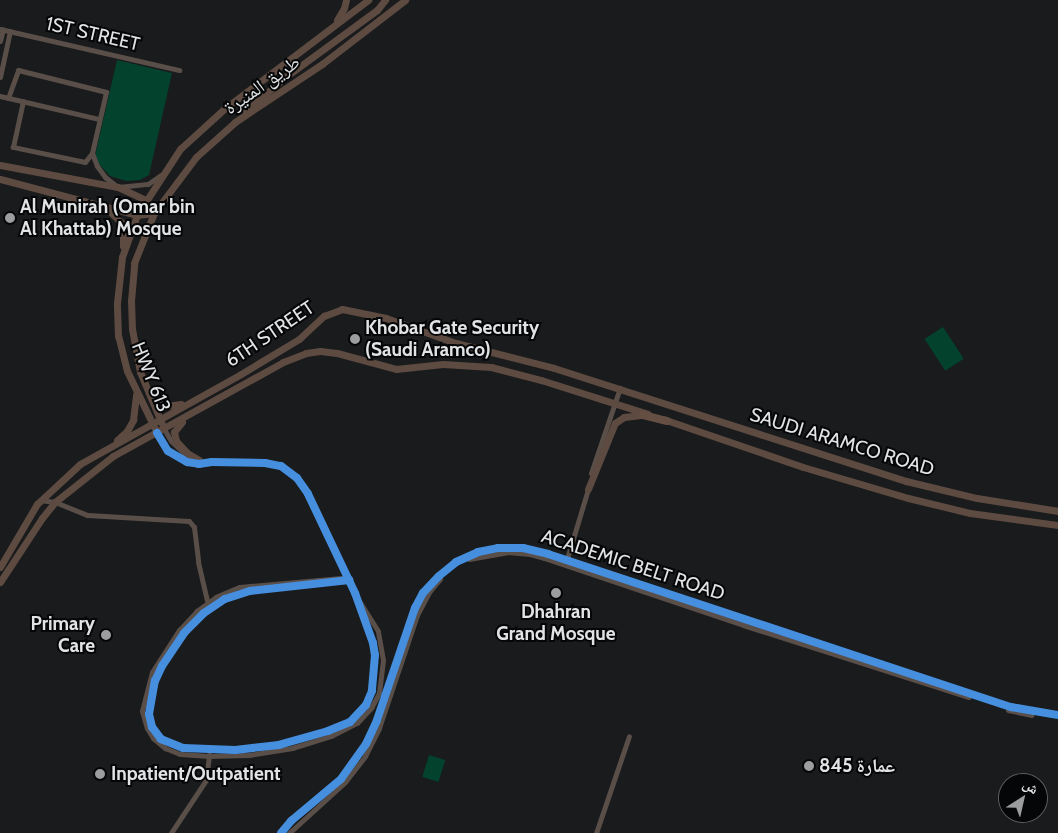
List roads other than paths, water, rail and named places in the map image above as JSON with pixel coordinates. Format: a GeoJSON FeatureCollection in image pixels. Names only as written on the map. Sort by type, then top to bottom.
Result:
{"type":"FeatureCollection","features":[{"type":"Feature","properties":{"kind":"highway"},"geometry":{"type":"LineString","coordinates":[[643,416],[667,421]]}},
{"type":"Feature","properties":{"kind":"main road"},"geometry":{"type":"LineString","coordinates":[[330,28],[344,8],[346,0]]}},
{"type":"Feature","properties":{"kind":"main road","name":"طريق المنيرة"},"geometry":{"type":"LineString","coordinates":[[136,215],[180,149],[224,109],[368,0]]}},
{"type":"Feature","properties":{"kind":"main road"},"geometry":{"type":"LineString","coordinates":[[235,122],[262,96],[352,29],[385,0]]}},
{"type":"Feature","properties":{"kind":"main road","name":"طريق المنيرة"},"geometry":{"type":"LineString","coordinates":[[164,429],[145,389],[132,328],[131,287],[134,264],[154,213],[196,157],[235,122],[322,64],[405,0]]}},
{"type":"Feature","properties":{"kind":"main road"},"geometry":{"type":"LineString","coordinates":[[0,165],[118,187],[146,200],[154,213],[136,215],[0,179]]}},
{"type":"Feature","properties":{"kind":"main road"},"geometry":{"type":"LineString","coordinates":[[102,206],[121,222],[124,237],[122,257]]}},
{"type":"Feature","properties":{"kind":"main road","name":"HWY 613"},"geometry":{"type":"LineString","coordinates":[[136,215],[122,257],[117,303],[118,336],[126,371],[157,433]]}},
{"type":"Feature","properties":{"kind":"main road","name":"6TH STREET"},"geometry":{"type":"LineString","coordinates":[[0,567],[40,500],[80,464],[200,398],[298,339],[317,322],[342,309],[386,318],[456,343],[505,354],[620,388]]}},
{"type":"Feature","properties":{"kind":"main road","name":"6TH STREET"},"geometry":{"type":"LineString","coordinates":[[0,582],[42,518],[55,502],[113,456],[283,362],[306,353],[320,351],[337,353],[396,369],[443,364],[491,368],[541,380],[615,403]]}},
{"type":"Feature","properties":{"kind":"main road","name":"SAUDI ARAMCO ROAD"},"geometry":{"type":"LineString","coordinates":[[620,388],[906,481],[978,498],[1058,511]]}},
{"type":"Feature","properties":{"kind":"main road"},"geometry":{"type":"LineString","coordinates":[[145,389],[160,403],[170,407],[200,398]]}},
{"type":"Feature","properties":{"kind":"main road"},"geometry":{"type":"LineString","coordinates":[[109,448],[130,426],[136,408],[136,392]]}},
{"type":"Feature","properties":{"kind":"main road","name":"SAUDI ARAMCO ROAD"},"geometry":{"type":"LineString","coordinates":[[615,403],[803,467],[908,498],[970,513],[1058,525]]}},
{"type":"Feature","properties":{"kind":"main road"},"geometry":{"type":"LineString","coordinates":[[588,489],[615,423],[632,414],[643,416]]}},
{"type":"Feature","properties":{"kind":"main road"},"geometry":{"type":"LineString","coordinates":[[188,415],[177,426],[174,437],[184,450],[199,460]]}},
{"type":"Feature","properties":{"kind":"street"},"geometry":{"type":"LineString","coordinates":[[0,41],[1,29]]}},
{"type":"Feature","properties":{"kind":"street","name":"1ST STREET"},"geometry":{"type":"LineString","coordinates":[[1,29],[179,70]]}},
{"type":"Feature","properties":{"kind":"street"},"geometry":{"type":"LineString","coordinates":[[0,77],[10,31]]}},
{"type":"Feature","properties":{"kind":"street"},"geometry":{"type":"LineString","coordinates":[[8,98],[18,70],[106,92],[92,153],[85,162],[13,147],[23,101]]}},
{"type":"Feature","properties":{"kind":"street"},"geometry":{"type":"LineString","coordinates":[[0,96],[99,119]]}},
{"type":"Feature","properties":{"kind":"street"},"geometry":{"type":"LineString","coordinates":[[92,153],[101,171],[118,187],[148,184],[163,174]]}},
{"type":"Feature","properties":{"kind":"street"},"geometry":{"type":"LineString","coordinates":[[566,562],[588,489],[590,476],[620,388]]}},
{"type":"Feature","properties":{"kind":"street"},"geometry":{"type":"LineString","coordinates":[[164,429],[176,448],[199,460],[212,462]]}},
{"type":"Feature","properties":{"kind":"street"},"geometry":{"type":"LineString","coordinates":[[157,433],[168,451],[181,460],[194,464],[212,462],[265,463],[281,466],[291,472],[303,486],[355,593],[371,618],[381,644],[382,674],[379,692],[371,708],[362,719],[331,736],[281,751],[180,754],[164,748],[150,734],[142,711],[152,672],[184,624],[207,603],[223,594],[248,586],[348,579]]}},
{"type":"Feature","properties":{"kind":"street"},"geometry":{"type":"LineString","coordinates":[[40,500],[55,502],[88,515],[189,521],[194,527],[209,609]]}},
{"type":"Feature","properties":{"kind":"street","name":"ACADEMIC BELT ROAD"},"geometry":{"type":"LineString","coordinates":[[281,833],[291,821],[341,779],[362,751],[378,720],[415,608],[423,593],[438,576],[456,562],[478,552],[498,548],[535,550],[566,562],[1011,708],[1058,717]]}},
{"type":"Feature","properties":{"kind":"street","name":"ACADEMIC BELT ROAD"},"geometry":{"type":"LineString","coordinates":[[288,833],[341,787],[365,756],[379,728],[417,616],[430,591],[444,575],[468,559],[497,553],[530,554],[566,562]]}},
{"type":"Feature","properties":{"kind":"street"},"geometry":{"type":"LineString","coordinates":[[348,579],[255,590],[225,599],[209,609],[189,628],[162,666],[154,688],[149,714],[155,733],[168,744],[210,754],[292,742],[343,725],[360,712],[372,690],[375,655],[373,642],[355,593]]}},
{"type":"Feature","properties":{"kind":"street"},"geometry":{"type":"LineString","coordinates":[[596,833],[629,736]]}},
{"type":"Feature","properties":{"kind":"street"},"geometry":{"type":"LineString","coordinates":[[171,833],[206,780],[210,754]]}},
{"type":"Feature","properties":{"kind":"place","name":"Al Munirah (Omar bin Al Khattab) Mosque"},"geometry":{"type":"Point","coordinates":[10,218]}},
{"type":"Feature","properties":{"kind":"place","name":"Khobar Gate Security (Saudi Aramco)"},"geometry":{"type":"Point","coordinates":[355,339]}},
{"type":"Feature","properties":{"kind":"place","name":"Dhahran Grand Mosque"},"geometry":{"type":"Point","coordinates":[556,593]}},
{"type":"Feature","properties":{"kind":"place","name":"Primary Care"},"geometry":{"type":"Point","coordinates":[106,635]}},
{"type":"Feature","properties":{"kind":"place","name":"عمارة 845"},"geometry":{"type":"Point","coordinates":[809,766]}},
{"type":"Feature","properties":{"kind":"place","name":"Inpatient/Outpatient"},"geometry":{"type":"Point","coordinates":[100,774]}}]}
